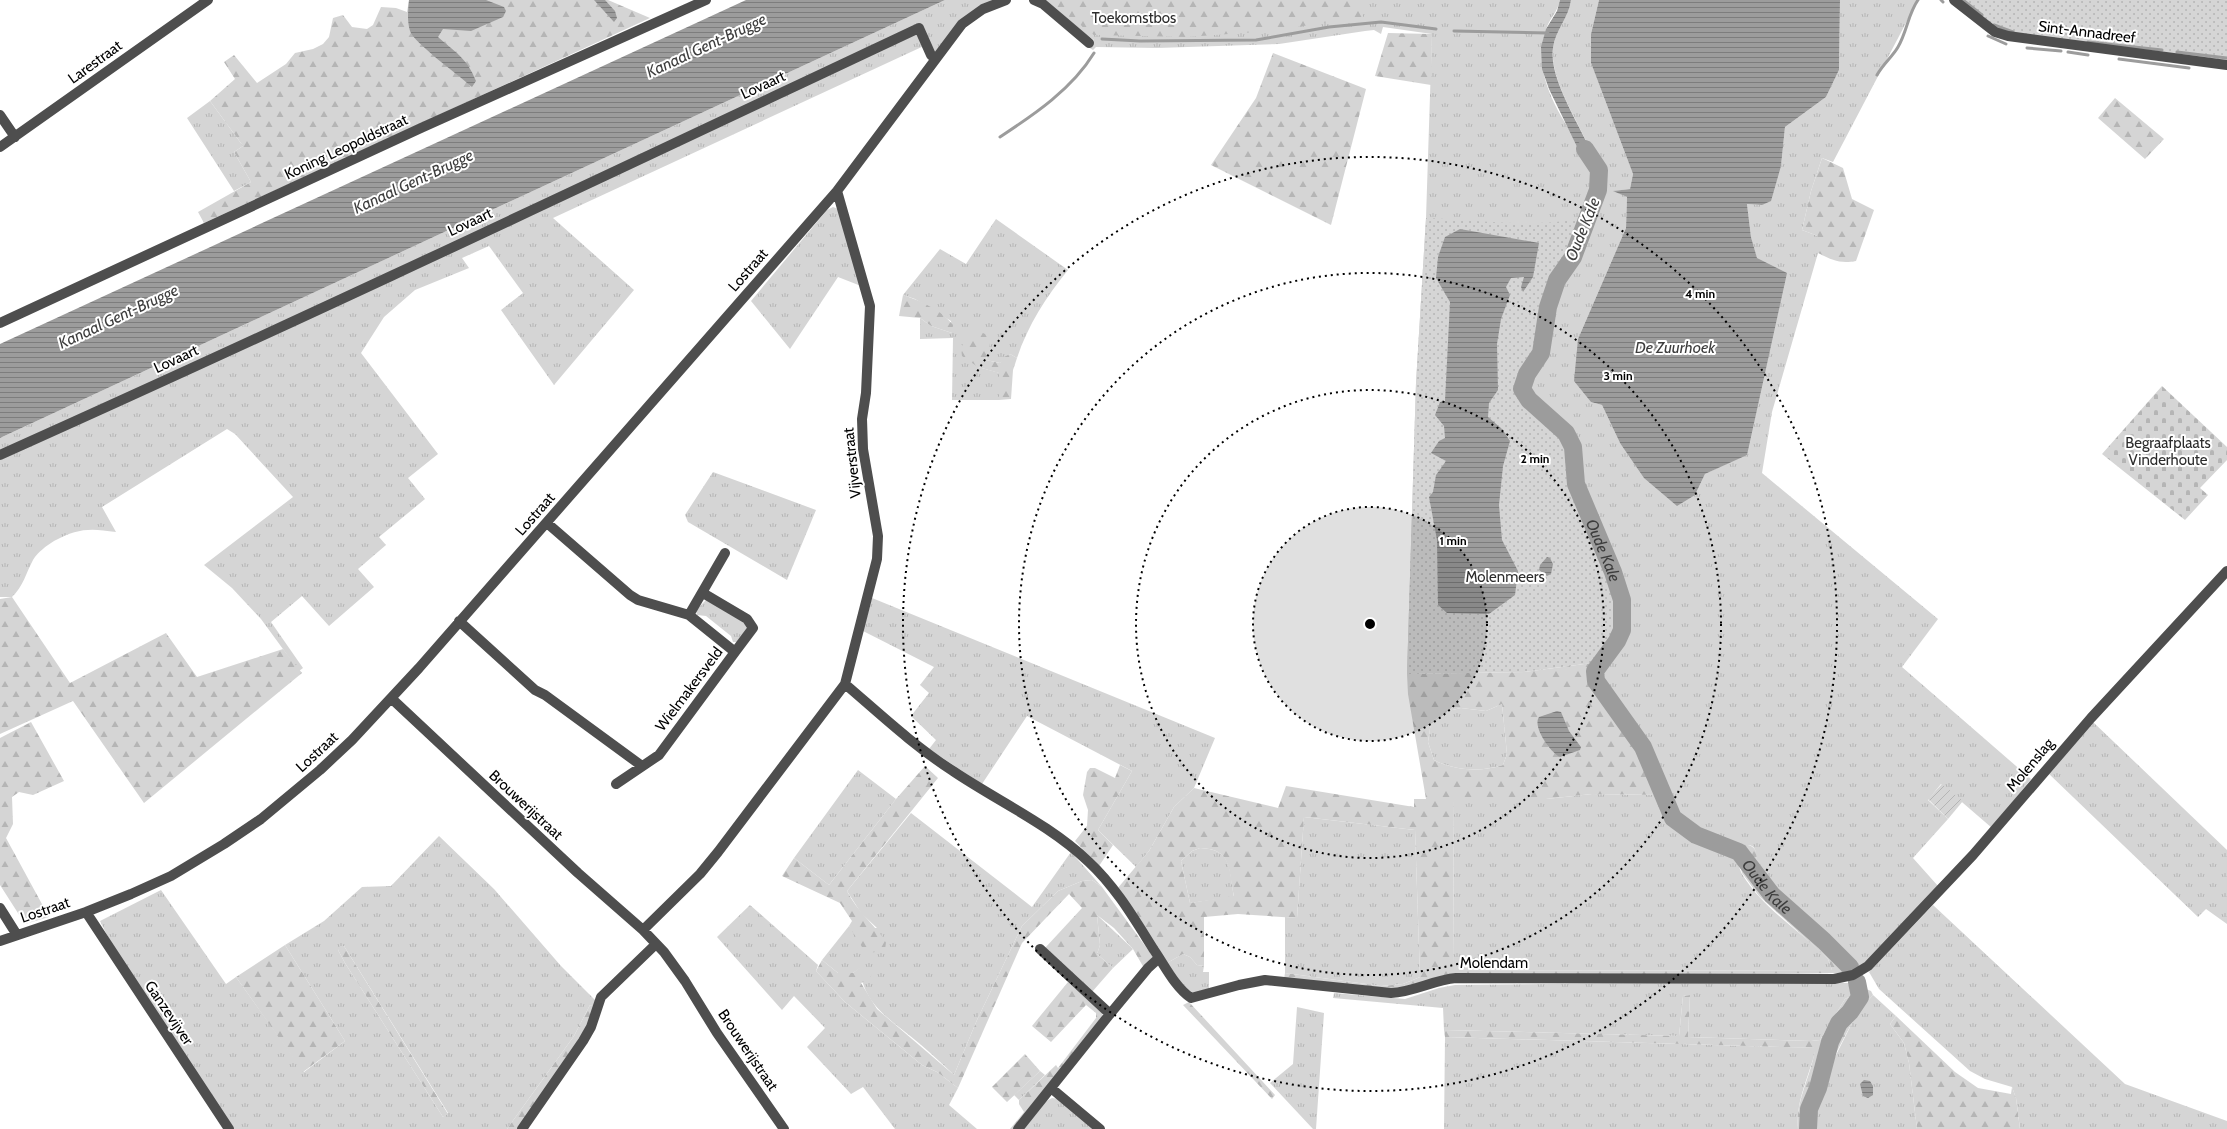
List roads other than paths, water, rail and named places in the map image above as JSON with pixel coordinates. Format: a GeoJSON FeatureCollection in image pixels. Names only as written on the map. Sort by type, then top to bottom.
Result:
{"type":"FeatureCollection","features":[{"type":"Feature","properties":{"kind":"street","name":"Larestraat"},"geometry":{"type":"LineString","coordinates":[[0,147],[15,138],[208,0]]}},
{"type":"Feature","properties":{"kind":"street","name":"Koning Leopoldstraat"},"geometry":{"type":"LineString","coordinates":[[1,320],[705,0]]}},
{"type":"Feature","properties":{"kind":"street","name":"Lostraat"},"geometry":{"type":"LineString","coordinates":[[0,941],[86,912],[171,876],[261,819],[320,770],[391,698],[460,621],[837,191],[962,24],[971,16],[997,2],[1006,0]]}},
{"type":"Feature","properties":{"kind":"street"},"geometry":{"type":"LineString","coordinates":[[1034,0],[1043,4],[1089,43]]}},
{"type":"Feature","properties":{"kind":"street","name":"Sint-Annadreef"},"geometry":{"type":"LineString","coordinates":[[1954,0],[1995,32],[2008,36],[2227,65]]}},
{"type":"Feature","properties":{"kind":"street","name":"Lovaart"},"geometry":{"type":"LineString","coordinates":[[0,454],[134,395],[539,207],[919,28],[932,55],[936,59]]}},
{"type":"Feature","properties":{"kind":"street"},"geometry":{"type":"LineString","coordinates":[[0,115],[15,138]]}},
{"type":"Feature","properties":{"kind":"street","name":"Vijverstraat"},"geometry":{"type":"LineString","coordinates":[[837,191],[870,306],[866,393],[862,419],[863,449],[878,536],[877,559],[845,684]]}},
{"type":"Feature","properties":{"kind":"street","name":"Wielmakersveld"},"geometry":{"type":"LineString","coordinates":[[547,523],[630,595],[638,600],[689,615],[735,652],[659,754],[616,784]]}},
{"type":"Feature","properties":{"kind":"street"},"geometry":{"type":"LineString","coordinates":[[689,615],[725,552]]}},
{"type":"Feature","properties":{"kind":"street","name":"Molenslag"},"geometry":{"type":"LineString","coordinates":[[1853,975],[1868,966],[1974,855],[2086,723],[2227,571]]}},
{"type":"Feature","properties":{"kind":"street"},"geometry":{"type":"LineString","coordinates":[[703,592],[747,619],[753,628],[735,652]]}},
{"type":"Feature","properties":{"kind":"street"},"geometry":{"type":"LineString","coordinates":[[460,621],[535,690],[545,695],[642,766]]}},
{"type":"Feature","properties":{"kind":"street"},"geometry":{"type":"LineString","coordinates":[[643,930],[713,858],[845,684],[918,746],[954,772],[1017,808],[1070,844],[1091,864],[1112,888],[1159,958],[1148,968],[1110,1014],[1018,1129]]}},
{"type":"Feature","properties":{"kind":"street","name":"Brouwerijstraat"},"geometry":{"type":"LineString","coordinates":[[391,698],[578,874],[643,930],[656,944],[685,981],[721,1038],[784,1129]]}},
{"type":"Feature","properties":{"kind":"street"},"geometry":{"type":"LineString","coordinates":[[0,908],[17,935]]}},
{"type":"Feature","properties":{"kind":"street","name":"Ganzevijver"},"geometry":{"type":"LineString","coordinates":[[86,912],[229,1129]]}},
{"type":"Feature","properties":{"kind":"street"},"geometry":{"type":"LineString","coordinates":[[522,1129],[591,1027],[601,997],[656,944]]}},
{"type":"Feature","properties":{"kind":"street"},"geometry":{"type":"LineString","coordinates":[[1040,949],[1110,1014]]}},
{"type":"Feature","properties":{"kind":"street","name":"Molendam"},"geometry":{"type":"LineString","coordinates":[[1159,958],[1181,989],[1191,998],[1238,984],[1265,980],[1391,993],[1411,990],[1440,980],[1456,978],[1834,978],[1853,975]]}},
{"type":"Feature","properties":{"kind":"street"},"geometry":{"type":"LineString","coordinates":[[1051,1088],[1100,1129]]}},
{"type":"Feature","properties":{"kind":"water"},"geometry":{"type":"Polygon","coordinates":[[[409,0],[486,0],[504,7],[506,11],[503,17],[471,31],[443,29],[438,37],[465,61],[476,81],[472,87],[428,51],[413,36],[408,23],[409,0]]]}},
{"type":"Feature","properties":{"kind":"water"},"geometry":{"type":"Polygon","coordinates":[[[594,0],[605,0],[615,11],[617,18],[614,22],[594,0]]]}},
{"type":"Feature","properties":{"kind":"water","name":"Kanaal Gent-Brugge"},"geometry":{"type":"Polygon","coordinates":[[[746,0],[945,0],[0,438],[0,344],[746,0]]]}},
{"type":"Feature","properties":{"kind":"water"},"geometry":{"type":"Polygon","coordinates":[[[1560,0],[1571,0],[1568,13],[1556,35],[1554,42],[1553,62],[1556,76],[1599,170],[1582,157],[1549,89],[1542,69],[1541,47],[1546,29],[1557,11],[1560,0]]]}},
{"type":"Feature","properties":{"kind":"water","name":"De Zuurhoek"},"geometry":{"type":"Polygon","coordinates":[[[1599,0],[1840,0],[1839,70],[1826,97],[1785,127],[1781,166],[1771,201],[1762,205],[1747,204],[1751,237],[1757,258],[1787,273],[1747,455],[1705,474],[1695,495],[1677,506],[1644,478],[1620,443],[1602,405],[1591,402],[1574,381],[1578,339],[1626,228],[1627,197],[1613,191],[1630,189],[1633,174],[1591,63],[1591,34],[1599,0]]]}},
{"type":"Feature","properties":{"kind":"water","name":"Molenmeers"},"geometry":{"type":"Polygon","coordinates":[[[1460,229],[1539,243],[1533,277],[1523,292],[1521,287],[1524,277],[1511,278],[1506,287],[1510,295],[1501,319],[1497,344],[1498,390],[1489,403],[1488,417],[1502,429],[1510,441],[1503,466],[1499,505],[1502,540],[1518,571],[1515,595],[1489,614],[1447,613],[1438,605],[1437,540],[1429,497],[1433,492],[1436,475],[1446,461],[1431,453],[1439,441],[1445,438],[1444,426],[1435,415],[1440,402],[1445,401],[1450,302],[1436,278],[1438,257],[1445,237],[1460,229]]]}},
{"type":"Feature","properties":{"kind":"water"},"geometry":{"type":"Polygon","coordinates":[[[1547,557],[1550,558],[1553,564],[1551,574],[1547,576],[1539,570],[1540,565],[1547,557]]]}},
{"type":"Feature","properties":{"kind":"water"},"geometry":{"type":"Polygon","coordinates":[[[1557,711],[1561,712],[1569,731],[1581,747],[1580,750],[1560,757],[1556,755],[1548,745],[1538,727],[1539,717],[1557,711]]]}},
{"type":"Feature","properties":{"kind":"water"},"geometry":{"type":"Polygon","coordinates":[[[1864,1080],[1870,1081],[1873,1086],[1873,1095],[1868,1098],[1863,1096],[1860,1084],[1864,1080]]]}},
{"type":"Feature","properties":{"kind":"waterway"},"geometry":{"type":"LineString","coordinates":[[1877,75],[1898,47],[1904,35],[1912,11],[1918,0]]}},
{"type":"Feature","properties":{"kind":"waterway"},"geometry":{"type":"LineString","coordinates":[[1963,0],[1982,15]]}},
{"type":"Feature","properties":{"kind":"waterway"},"geometry":{"type":"LineString","coordinates":[[1102,39],[1140,41],[1256,40],[1329,27],[1381,22],[1436,29]]}},
{"type":"Feature","properties":{"kind":"waterway"},"geometry":{"type":"LineString","coordinates":[[1994,25],[2013,32]]}},
{"type":"Feature","properties":{"kind":"waterway"},"geometry":{"type":"LineString","coordinates":[[1454,31],[1548,33]]}},
{"type":"Feature","properties":{"kind":"waterway"},"geometry":{"type":"LineString","coordinates":[[1988,36],[2006,44]]}},
{"type":"Feature","properties":{"kind":"waterway"},"geometry":{"type":"LineString","coordinates":[[2088,42],[2162,50]]}},
{"type":"Feature","properties":{"kind":"waterway"},"geometry":{"type":"LineString","coordinates":[[2027,48],[2061,51]]}},
{"type":"Feature","properties":{"kind":"waterway"},"geometry":{"type":"LineString","coordinates":[[2068,52],[2088,55]]}},
{"type":"Feature","properties":{"kind":"waterway"},"geometry":{"type":"LineString","coordinates":[[2177,52],[2227,58]]}},
{"type":"Feature","properties":{"kind":"waterway"},"geometry":{"type":"LineString","coordinates":[[1000,137],[1052,100],[1075,78],[1094,53]]}},
{"type":"Feature","properties":{"kind":"waterway"},"geometry":{"type":"LineString","coordinates":[[2119,59],[2189,68]]}},
{"type":"Feature","properties":{"kind":"waterway","name":"Oude Kale"},"geometry":{"type":"LineString","coordinates":[[1585,149],[1599,170],[1598,190],[1573,257],[1557,280],[1548,307],[1541,353],[1527,374],[1522,389],[1529,400],[1566,433],[1573,447],[1576,484],[1613,572],[1622,600],[1622,630],[1617,641],[1595,671],[1596,681],[1643,747],[1673,818],[1696,835],[1739,852],[1772,895],[1824,941],[1850,967]]}},
{"type":"Feature","properties":{"kind":"waterway","name":"Oude Kale"},"geometry":{"type":"LineString","coordinates":[[1808,1129],[1809,1109],[1818,1088],[1830,1042],[1839,1023],[1850,1012],[1860,997],[1857,982]]}},
{"type":"Feature","properties":{"kind":"park label","name":"Toekomstbos"},"geometry":{"type":"Point","coordinates":[1134,18]}},
{"type":"Feature","properties":{"kind":"park label","name":"Begraafplaats Vinderhoute"},"geometry":{"type":"Point","coordinates":[2168,452]}}]}
